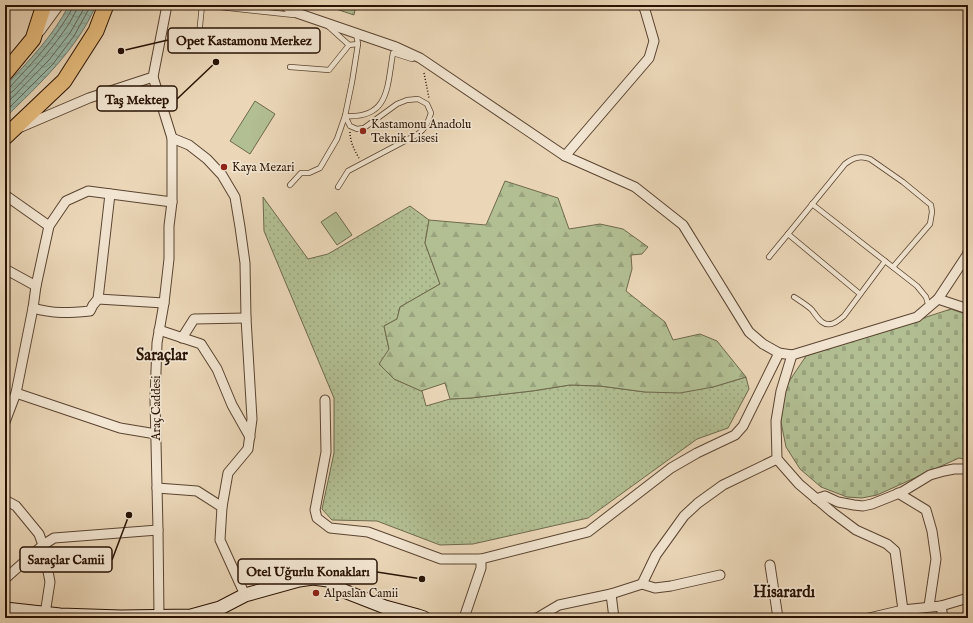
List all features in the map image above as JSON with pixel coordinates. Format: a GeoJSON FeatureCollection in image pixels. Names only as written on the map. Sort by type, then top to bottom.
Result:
{"type":"FeatureCollection","features":[{"type":"Feature","properties":{"kind":"main road"},"geometry":{"type":"LineString","coordinates":[[5,73],[33,39],[44,5]]}},
{"type":"Feature","properties":{"kind":"main road"},"geometry":{"type":"LineString","coordinates":[[9,134],[64,81],[96,31],[106,5]]}},
{"type":"Feature","properties":{"kind":"main road"},"geometry":{"type":"LineString","coordinates":[[5,609],[59,617],[185,617],[220,608],[245,595],[299,580],[313,578],[328,580],[344,591],[384,607],[424,618]]}},
{"type":"Feature","properties":{"kind":"street"},"geometry":{"type":"LineString","coordinates":[[33,39],[59,5]]}},
{"type":"Feature","properties":{"kind":"street"},"geometry":{"type":"LineString","coordinates":[[9,134],[89,98],[153,77],[167,5]]}},
{"type":"Feature","properties":{"kind":"street"},"geometry":{"type":"LineString","coordinates":[[284,5],[294,12],[396,46],[420,58],[565,156],[635,187],[683,225],[749,332],[763,344],[779,353],[792,355],[917,317],[938,299],[968,254]]}},
{"type":"Feature","properties":{"kind":"street"},"geometry":{"type":"LineString","coordinates":[[565,156],[650,58],[654,41],[645,10],[642,5]]}},
{"type":"Feature","properties":{"kind":"street","name":"Araç Caddesi"},"geometry":{"type":"LineString","coordinates":[[153,77],[172,138],[172,202],[169,226],[169,259],[164,303],[156,343],[155,399],[159,616]]}},
{"type":"Feature","properties":{"kind":"street"},"geometry":{"type":"LineString","coordinates":[[172,138],[190,145],[207,159],[222,175],[235,197],[240,227],[245,263],[246,318],[252,419],[248,449],[228,473],[222,507],[220,540],[245,595]]}},
{"type":"Feature","properties":{"kind":"street"},"geometry":{"type":"LineString","coordinates":[[5,422],[16,393],[49,226],[66,201],[88,191],[172,202]]}},
{"type":"Feature","properties":{"kind":"street"},"geometry":{"type":"LineString","coordinates":[[33,308],[64,313],[90,312],[92,306],[98,299],[110,194]]}},
{"type":"Feature","properties":{"kind":"street"},"geometry":{"type":"LineString","coordinates":[[5,195],[49,226]]}},
{"type":"Feature","properties":{"kind":"street"},"geometry":{"type":"LineString","coordinates":[[5,269],[36,286]]}},
{"type":"Feature","properties":{"kind":"street"},"geometry":{"type":"LineString","coordinates":[[98,299],[164,303]]}},
{"type":"Feature","properties":{"kind":"street"},"geometry":{"type":"LineString","coordinates":[[938,299],[968,309]]}},
{"type":"Feature","properties":{"kind":"street"},"geometry":{"type":"LineString","coordinates":[[182,338],[194,318],[246,318]]}},
{"type":"Feature","properties":{"kind":"street"},"geometry":{"type":"LineString","coordinates":[[159,330],[201,344],[217,369],[232,405],[250,437]]}},
{"type":"Feature","properties":{"kind":"street"},"geometry":{"type":"LineString","coordinates":[[325,400],[326,452],[315,510],[317,518],[330,528],[368,532],[441,559],[481,559],[588,532],[671,468],[697,453],[735,435],[743,426],[779,353]]}},
{"type":"Feature","properties":{"kind":"street"},"geometry":{"type":"LineString","coordinates":[[792,355],[781,391],[776,421],[777,459],[799,484],[816,499],[856,530],[887,544],[895,551],[903,610]]}},
{"type":"Feature","properties":{"kind":"street"},"geometry":{"type":"LineString","coordinates":[[16,393],[120,428],[156,434]]}},
{"type":"Feature","properties":{"kind":"street"},"geometry":{"type":"LineString","coordinates":[[642,584],[656,555],[684,516],[698,503],[723,486],[777,459]]}},
{"type":"Feature","properties":{"kind":"street"},"geometry":{"type":"LineString","coordinates":[[816,499],[825,496],[838,502],[862,506],[872,504],[902,492],[930,475],[954,469],[968,469]]}},
{"type":"Feature","properties":{"kind":"street"},"geometry":{"type":"LineString","coordinates":[[157,488],[197,491],[222,507]]}},
{"type":"Feature","properties":{"kind":"street"},"geometry":{"type":"LineString","coordinates":[[898,493],[926,510],[932,532],[936,559],[929,606]]}},
{"type":"Feature","properties":{"kind":"street"},"geometry":{"type":"LineString","coordinates":[[5,500],[16,506],[39,534],[43,545],[50,582],[45,614]]}},
{"type":"Feature","properties":{"kind":"street"},"geometry":{"type":"LineString","coordinates":[[6,578],[43,545],[54,538],[158,530]]}},
{"type":"Feature","properties":{"kind":"street"},"geometry":{"type":"LineString","coordinates":[[464,618],[481,568],[481,559]]}},
{"type":"Feature","properties":{"kind":"street"},"geometry":{"type":"LineString","coordinates":[[770,565],[778,618]]}},
{"type":"Feature","properties":{"kind":"street"},"geometry":{"type":"LineString","coordinates":[[537,618],[559,605],[611,594],[642,584],[656,588],[720,575]]}},
{"type":"Feature","properties":{"kind":"street"},"geometry":{"type":"LineString","coordinates":[[611,594],[614,618]]}},
{"type":"Feature","properties":{"kind":"street"},"geometry":{"type":"LineString","coordinates":[[869,618],[903,610],[929,606],[941,606],[968,598]]}},
{"type":"Feature","properties":{"kind":"street"},"geometry":{"type":"LineString","coordinates":[[941,606],[943,618]]}},
{"type":"Feature","properties":{"kind":"lane"},"geometry":{"type":"LineString","coordinates":[[198,46],[202,6],[298,15],[329,27],[348,45]]}},
{"type":"Feature","properties":{"kind":"lane"},"geometry":{"type":"LineString","coordinates":[[290,185],[301,173],[310,173],[320,168],[337,139],[345,116],[352,82],[358,44],[356,33]]}},
{"type":"Feature","properties":{"kind":"lane"},"geometry":{"type":"LineString","coordinates":[[290,67],[330,70],[348,45],[358,44]]}},
{"type":"Feature","properties":{"kind":"lane"},"geometry":{"type":"LineString","coordinates":[[345,116],[355,117],[374,111],[381,104],[385,95],[393,53],[412,59]]}},
{"type":"Feature","properties":{"kind":"lane"},"geometry":{"type":"LineString","coordinates":[[338,188],[348,171],[422,131],[428,123],[431,113],[427,104],[418,99],[407,100],[397,104],[364,128],[357,129],[350,126],[345,116]]}},
{"type":"Feature","properties":{"kind":"lane"},"geometry":{"type":"LineString","coordinates":[[769,257],[845,164],[850,160],[863,157],[870,159],[903,182],[931,205],[932,212],[930,224],[893,267]]}},
{"type":"Feature","properties":{"kind":"lane"},"geometry":{"type":"LineString","coordinates":[[812,204],[917,286],[926,296],[929,306]]}},
{"type":"Feature","properties":{"kind":"lane"},"geometry":{"type":"LineString","coordinates":[[788,234],[860,294]]}},
{"type":"Feature","properties":{"kind":"lane"},"geometry":{"type":"LineString","coordinates":[[794,297],[811,310],[822,322],[832,324],[844,316],[885,261]]}},
{"type":"Feature","properties":{"kind":"path"},"geometry":{"type":"LineString","coordinates":[[424,69],[429,97],[427,104]]}},
{"type":"Feature","properties":{"kind":"path"},"geometry":{"type":"LineString","coordinates":[[350,126],[350,137],[362,164]]}},
{"type":"Feature","properties":{"kind":"green space"},"geometry":{"type":"Polygon","coordinates":[[[324,5],[356,5],[354,15],[324,5]]]}},
{"type":"Feature","properties":{"kind":"green space"},"geometry":{"type":"Polygon","coordinates":[[[255,101],[275,114],[250,154],[230,141],[255,101]]]}},
{"type":"Feature","properties":{"kind":"green space"},"geometry":{"type":"Polygon","coordinates":[[[505,181],[558,198],[569,229],[600,224],[623,229],[648,247],[642,254],[631,255],[632,269],[626,291],[665,322],[673,340],[700,334],[717,341],[746,377],[713,387],[680,393],[645,392],[600,386],[570,385],[532,391],[450,399],[445,383],[421,391],[394,379],[379,364],[389,349],[384,326],[397,319],[400,307],[440,284],[425,243],[429,220],[486,225],[505,181]]]}},
{"type":"Feature","properties":{"kind":"green space"},"geometry":{"type":"Polygon","coordinates":[[[263,197],[308,259],[328,254],[410,206],[429,220],[425,243],[440,284],[400,307],[397,319],[384,326],[394,379],[422,391],[426,406],[450,399],[532,391],[570,385],[600,386],[645,392],[713,387],[746,377],[749,389],[728,428],[697,439],[588,518],[473,544],[440,545],[377,521],[332,520],[322,509],[334,453],[334,398],[264,231],[263,197]]]}},
{"type":"Feature","properties":{"kind":"green space"},"geometry":{"type":"Polygon","coordinates":[[[336,212],[352,235],[337,245],[321,222],[336,212]]]}},
{"type":"Feature","properties":{"kind":"green space"},"geometry":{"type":"Polygon","coordinates":[[[951,309],[968,315],[968,460],[959,458],[877,495],[862,498],[847,497],[821,487],[800,469],[786,447],[781,422],[784,394],[788,383],[806,356],[951,309]]]}},
{"type":"Feature","properties":{"kind":"water"},"geometry":{"type":"Polygon","coordinates":[[[69,5],[96,5],[79,37],[68,52],[44,79],[5,118],[5,86],[32,58],[48,38],[69,5]]]}},
{"type":"Feature","properties":{"kind":"place","name":"Opet Kastamonu Merkez"},"geometry":{"type":"Point","coordinates":[121,51]}},
{"type":"Feature","properties":{"kind":"place","name":"Taş Mektep"},"geometry":{"type":"Point","coordinates":[216,62]}},
{"type":"Feature","properties":{"kind":"place","name":"Kastamonu Anadolu Teknik Lisesi"},"geometry":{"type":"Point","coordinates":[363,131]}},
{"type":"Feature","properties":{"kind":"place","name":"Kaya Mezari"},"geometry":{"type":"Point","coordinates":[224,167]}},
{"type":"Feature","properties":{"kind":"place","name":"Saraçlar Camii"},"geometry":{"type":"Point","coordinates":[129,515]}},
{"type":"Feature","properties":{"kind":"place","name":"Otel Uğurlu Konakları"},"geometry":{"type":"Point","coordinates":[422,579]}},
{"type":"Feature","properties":{"kind":"place","name":"Alpaslan Camii"},"geometry":{"type":"Point","coordinates":[316,593]}},
{"type":"Feature","properties":{"kind":"district","name":"Saraçlar"},"geometry":{"type":"Point","coordinates":[162,354]}},
{"type":"Feature","properties":{"kind":"district","name":"Hisarardı"},"geometry":{"type":"Point","coordinates":[784,591]}}]}
